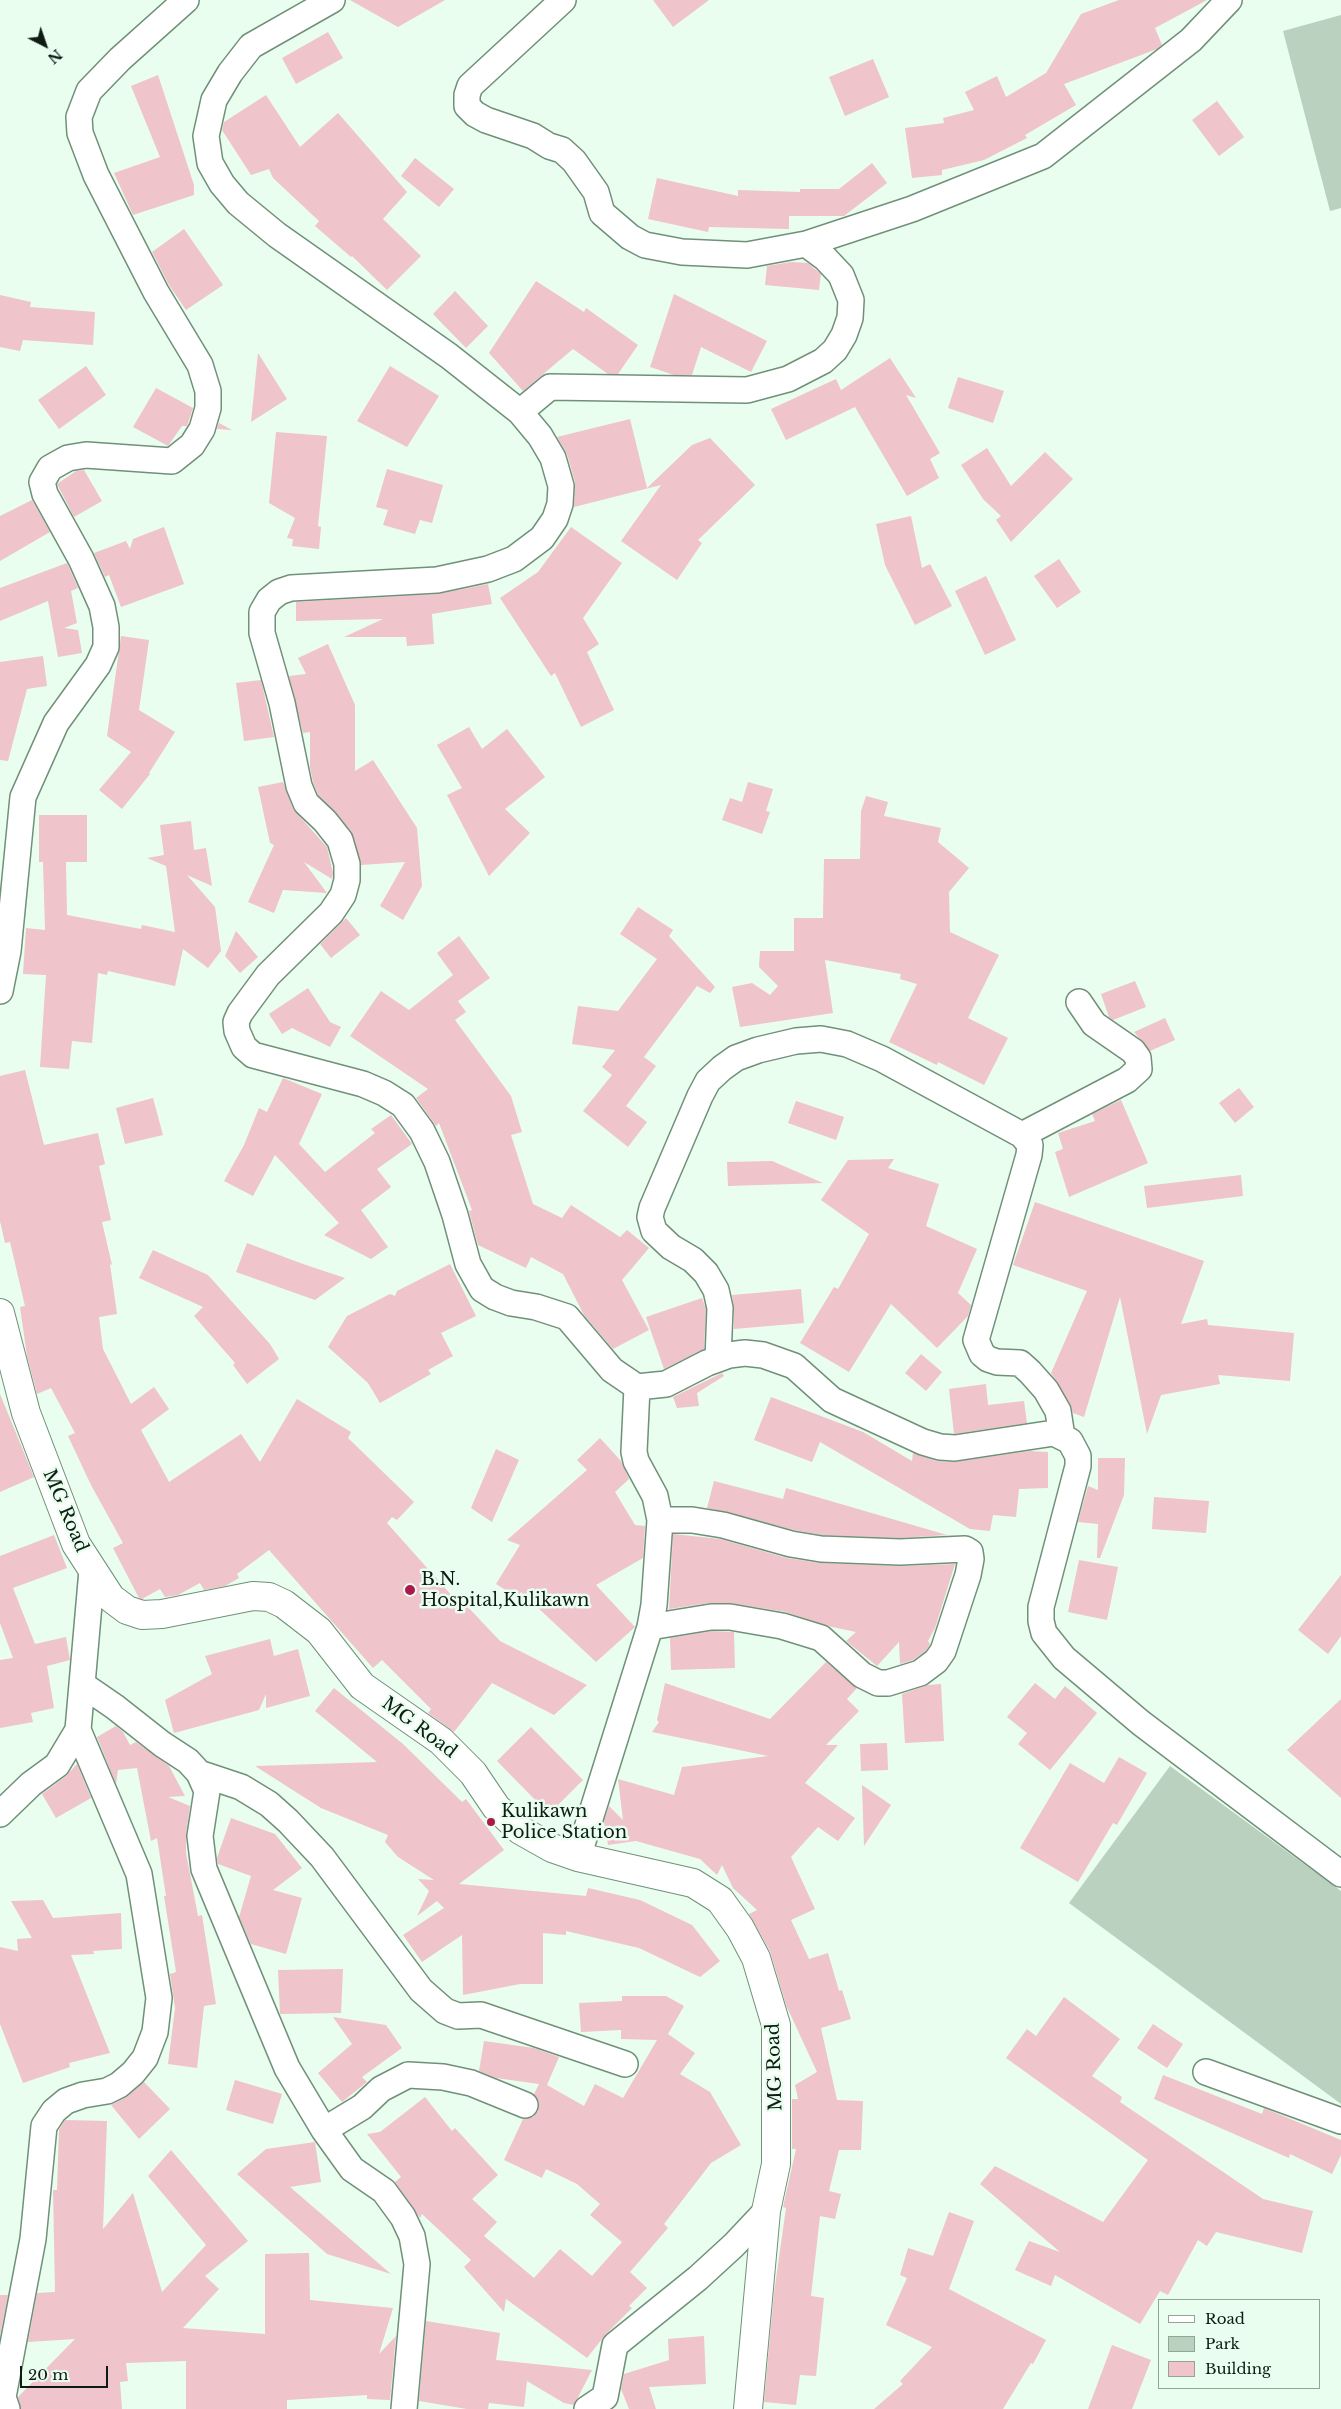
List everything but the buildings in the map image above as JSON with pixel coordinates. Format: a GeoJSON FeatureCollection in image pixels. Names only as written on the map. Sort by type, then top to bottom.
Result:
{"type":"FeatureCollection","features":[{"type":"Feature","properties":{"kind":"main road","name":"MG Road"},"geometry":{"type":"LineString","coordinates":[[0,1313],[26,1413],[76,1544],[111,1598],[127,1610],[142,1615],[162,1614],[253,1596],[269,1597],[284,1604],[318,1631],[362,1686],[441,1741],[473,1772],[496,1807],[520,1830],[552,1848],[578,1857],[693,1882],[720,1900],[740,1928],[756,1958],[776,2025],[776,2164],[766,2211],[748,2409]]}},
{"type":"Feature","properties":{"kind":"street"},"geometry":{"type":"LineString","coordinates":[[0,992],[8,951],[23,797],[56,723],[98,665],[106,647],[106,627],[102,606],[81,559],[45,494],[42,482],[50,468],[68,458],[86,455],[172,461],[192,445],[202,429],[208,408],[208,391],[200,366],[156,292],[96,175],[80,133],[79,117],[89,91],[120,59],[186,0]]}},
{"type":"Feature","properties":{"kind":"street"},"geometry":{"type":"LineString","coordinates":[[332,0],[251,46],[230,74],[214,100],[206,136],[210,163],[222,184],[238,203],[277,235],[449,356],[520,412],[540,436],[553,458],[561,486],[560,504],[555,520],[542,538],[514,559],[488,569],[457,578],[292,588],[274,596],[262,612],[262,634],[282,703],[299,786],[306,803],[325,821],[340,840],[347,864],[347,880],[343,895],[331,913],[268,975],[248,1001],[236,1022],[237,1031],[244,1047],[253,1055],[363,1084],[384,1093],[403,1105],[422,1131],[437,1162],[455,1215],[468,1264],[482,1289],[511,1304],[536,1307],[567,1317],[612,1370],[637,1387],[666,1384],[728,1355],[745,1353],[794,1366],[832,1400],[924,1442],[940,1447],[955,1448],[1043,1434],[1054,1434],[1062,1437],[1074,1446],[1078,1466],[1041,1607],[1041,1621],[1044,1633],[1064,1658],[1141,1722],[1341,1874]]}},
{"type":"Feature","properties":{"kind":"street"},"geometry":{"type":"LineString","coordinates":[[563,0],[470,86],[467,95],[467,106],[475,114],[533,136],[549,146],[562,150],[574,161],[596,192],[602,213],[619,230],[645,246],[682,252],[747,255],[806,244],[912,209],[1042,156],[1191,40],[1229,0]]}},
{"type":"Feature","properties":{"kind":"street"},"geometry":{"type":"LineString","coordinates":[[520,412],[550,387],[746,390],[788,379],[823,361],[835,350],[844,335],[850,318],[851,300],[841,275],[825,258],[806,244]]}},
{"type":"Feature","properties":{"kind":"street"},"geometry":{"type":"LineString","coordinates":[[1022,1135],[1127,1080],[1139,1069],[1138,1058],[1133,1051],[1094,1024],[1078,1002]]}},
{"type":"Feature","properties":{"kind":"street"},"geometry":{"type":"LineString","coordinates":[[718,1359],[720,1308],[716,1290],[706,1273],[693,1260],[659,1238],[654,1231],[650,1216],[700,1096],[708,1081],[722,1068],[736,1058],[758,1050],[796,1041],[820,1039],[846,1044],[882,1059],[1022,1135],[1031,1148],[976,1340],[982,1354],[992,1361],[1020,1362],[1046,1390],[1058,1411],[1062,1437]]}},
{"type":"Feature","properties":{"kind":"street"},"geometry":{"type":"LineString","coordinates":[[578,1857],[650,1627],[656,1583],[660,1520],[655,1496],[636,1462],[634,1452],[637,1387]]}},
{"type":"Feature","properties":{"kind":"street"},"geometry":{"type":"LineString","coordinates":[[650,1627],[730,1617],[782,1626],[821,1638],[862,1675],[878,1683],[888,1683],[920,1673],[936,1661],[943,1651],[968,1575],[971,1559],[970,1552],[965,1549],[900,1552],[822,1549],[791,1544],[723,1525],[692,1520],[660,1520]]}},
{"type":"Feature","properties":{"kind":"street"},"geometry":{"type":"LineString","coordinates":[[0,1814],[31,1784],[57,1765],[78,1730],[92,1570]]}},
{"type":"Feature","properties":{"kind":"street"},"geometry":{"type":"LineString","coordinates":[[82,1685],[188,1761],[199,1772],[207,1791],[200,1836],[204,1869],[287,2068],[324,2130],[352,2169],[384,2191],[394,2202],[412,2236],[417,2264],[404,2409]]}},
{"type":"Feature","properties":{"kind":"street"},"geometry":{"type":"LineString","coordinates":[[7,2409],[3,2397],[33,2239],[44,2126],[54,2111],[66,2101],[107,2090],[119,2085],[133,2074],[145,2058],[155,2032],[159,1998],[139,1874],[78,1730]]}},
{"type":"Feature","properties":{"kind":"street"},"geometry":{"type":"LineString","coordinates":[[199,1772],[241,1787],[269,1804],[288,1821],[322,1857],[421,1990],[444,2012],[458,2016],[481,2014],[625,2064]]}},
{"type":"Feature","properties":{"kind":"street"},"geometry":{"type":"LineString","coordinates":[[1206,2072],[1341,2121]]}},
{"type":"Feature","properties":{"kind":"street"},"geometry":{"type":"LineString","coordinates":[[324,2130],[362,2107],[382,2089],[408,2075],[443,2077],[471,2083],[524,2105]]}},
{"type":"Feature","properties":{"kind":"street"},"geometry":{"type":"LineString","coordinates":[[587,2409],[606,2397],[615,2345],[698,2278],[734,2245],[766,2211]]}},
{"type":"Feature","properties":{"kind":"green space"},"geometry":{"type":"Polygon","coordinates":[[[1341,15],[1341,208],[1330,211],[1283,31],[1341,15]]]}},
{"type":"Feature","properties":{"kind":"green space"},"geometry":{"type":"Polygon","coordinates":[[[1170,1766],[1341,1891],[1341,2104],[1069,1903],[1170,1766]]]}},
{"type":"Feature","properties":{"kind":"place","name":"B.N. Hospital,Kulikawn"},"geometry":{"type":"Point","coordinates":[410,1590]}},
{"type":"Feature","properties":{"kind":"place","name":"Kulikawn Police Station"},"geometry":{"type":"Point","coordinates":[491,1822]}}]}
